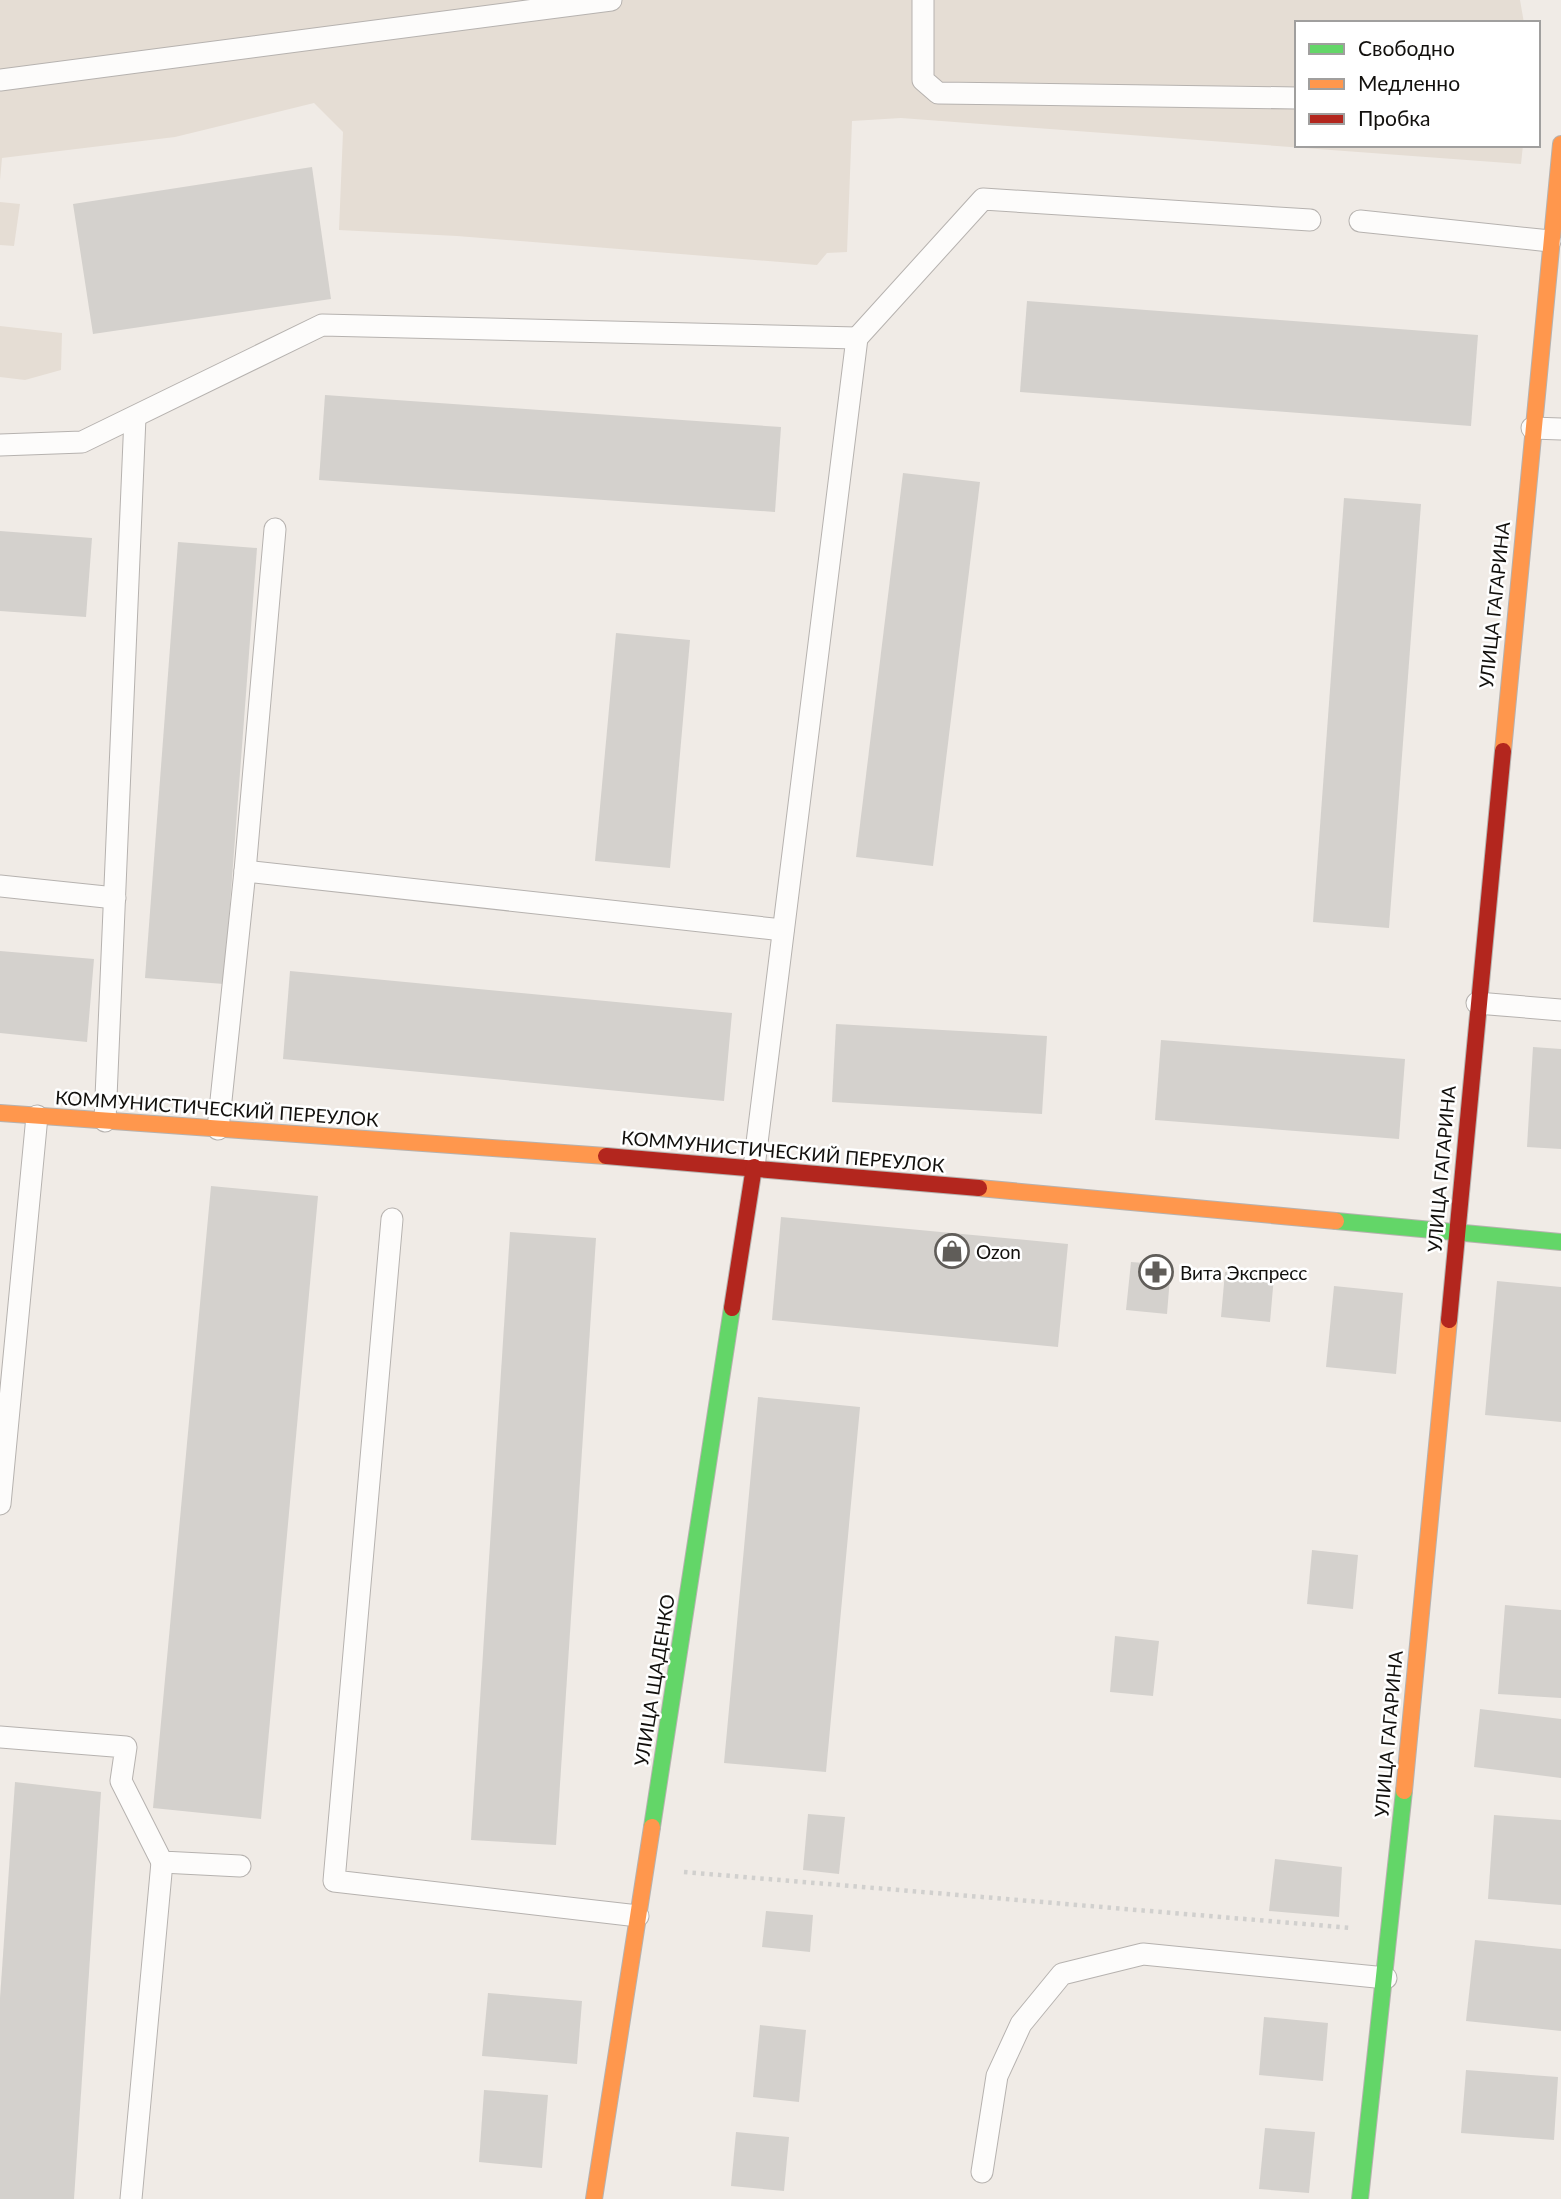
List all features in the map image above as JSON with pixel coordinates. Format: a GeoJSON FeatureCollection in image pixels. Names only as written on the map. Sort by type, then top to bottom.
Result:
{"type":"FeatureCollection","features":[{"type":"Feature","properties":{"kind":"street","name":"УЛИЦА ГАГАРИНА"},"geometry":{"type":"LineString","coordinates":[[1360,2199],[1391,1931],[1477,1003],[1561,144]]}},
{"type":"Feature","properties":{"kind":"street","name":"КОММУНИСТИЧЕСКИЙ ПЕРЕУЛОК"},"geometry":{"type":"LineString","coordinates":[[0,1113],[754,1167],[1561,1242]]}},
{"type":"Feature","properties":{"kind":"street","name":"УЛИЦА ЩАДЕНКО"},"geometry":{"type":"LineString","coordinates":[[594,2199],[754,1167]]}},
{"type":"Feature","properties":{"kind":"lane"},"geometry":{"type":"LineString","coordinates":[[0,80],[611,0]]}},
{"type":"Feature","properties":{"kind":"lane"},"geometry":{"type":"LineString","coordinates":[[923,0],[923,80],[938,93],[1295,98]]}},
{"type":"Feature","properties":{"kind":"lane"},"geometry":{"type":"LineString","coordinates":[[754,1167],[857,338],[983,199],[1310,220]]}},
{"type":"Feature","properties":{"kind":"lane"},"geometry":{"type":"LineString","coordinates":[[1360,221],[1550,241]]}},
{"type":"Feature","properties":{"kind":"lane"},"geometry":{"type":"LineString","coordinates":[[0,445],[82,442],[322,325],[857,338]]}},
{"type":"Feature","properties":{"kind":"lane"},"geometry":{"type":"LineString","coordinates":[[105,1121],[135,416]]}},
{"type":"Feature","properties":{"kind":"lane"},"geometry":{"type":"LineString","coordinates":[[1532,428],[1561,429]]}},
{"type":"Feature","properties":{"kind":"lane"},"geometry":{"type":"LineString","coordinates":[[218,1129],[245,871],[275,529]]}},
{"type":"Feature","properties":{"kind":"lane"},"geometry":{"type":"LineString","coordinates":[[245,871],[783,930]]}},
{"type":"Feature","properties":{"kind":"lane"},"geometry":{"type":"LineString","coordinates":[[0,886],[114,898]]}},
{"type":"Feature","properties":{"kind":"lane"},"geometry":{"type":"LineString","coordinates":[[1477,1003],[1561,1010]]}},
{"type":"Feature","properties":{"kind":"lane"},"geometry":{"type":"LineString","coordinates":[[0,1504],[37,1116]]}},
{"type":"Feature","properties":{"kind":"lane"},"geometry":{"type":"LineString","coordinates":[[392,1219],[334,1881],[638,1916]]}},
{"type":"Feature","properties":{"kind":"lane"},"geometry":{"type":"LineString","coordinates":[[0,1737],[126,1747],[121,1781],[162,1862],[131,2199]]}},
{"type":"Feature","properties":{"kind":"lane"},"geometry":{"type":"LineString","coordinates":[[162,1862],[240,1867]]}},
{"type":"Feature","properties":{"kind":"lane"},"geometry":{"type":"LineString","coordinates":[[982,2172],[998,2076],[1021,2024],[1062,1974],[1143,1954],[1386,1978]]}},
{"type":"Feature","properties":{"kind":"path"},"geometry":{"type":"LineString","coordinates":[[646,1869],[1391,1931]]}},
{"type":"Feature","properties":{"kind":"shaded area"},"geometry":{"type":"Polygon","coordinates":[[[0,0],[1520,0],[1524,21],[1295,21],[1295,147],[1523,147],[1521,164],[901,118],[852,121],[847,252],[827,253],[817,265],[457,236],[339,230],[343,132],[314,103],[175,137],[2,158],[0,180],[0,0]]]}},
{"type":"Feature","properties":{"kind":"shaded area"},"geometry":{"type":"Polygon","coordinates":[[[0,202],[20,204],[14,246],[0,245],[0,202]]]}},
{"type":"Feature","properties":{"kind":"shaded area"},"geometry":{"type":"Polygon","coordinates":[[[0,326],[62,333],[61,370],[25,380],[0,377],[0,326]]]}},
{"type":"Feature","properties":{"kind":"building"},"geometry":{"type":"Polygon","coordinates":[[[312,167],[331,299],[93,334],[73,204],[312,167]]]}},
{"type":"Feature","properties":{"kind":"building"},"geometry":{"type":"Polygon","coordinates":[[[1027,301],[1478,335],[1471,426],[1020,392],[1027,301]]]}},
{"type":"Feature","properties":{"kind":"building"},"geometry":{"type":"Polygon","coordinates":[[[325,395],[781,427],[775,512],[319,480],[325,395]]]}},
{"type":"Feature","properties":{"kind":"building"},"geometry":{"type":"Polygon","coordinates":[[[903,473],[980,482],[933,866],[856,857],[903,473]]]}},
{"type":"Feature","properties":{"kind":"building"},"geometry":{"type":"Polygon","coordinates":[[[1344,498],[1421,504],[1389,928],[1313,922],[1344,498]]]}},
{"type":"Feature","properties":{"kind":"building"},"geometry":{"type":"Polygon","coordinates":[[[0,531],[92,538],[86,617],[0,611],[0,531]]]}},
{"type":"Feature","properties":{"kind":"building"},"geometry":{"type":"Polygon","coordinates":[[[178,542],[257,548],[224,984],[145,978],[178,542]]]}},
{"type":"Feature","properties":{"kind":"building"},"geometry":{"type":"Polygon","coordinates":[[[616,633],[690,640],[670,868],[595,861],[616,633]]]}},
{"type":"Feature","properties":{"kind":"building"},"geometry":{"type":"Polygon","coordinates":[[[0,951],[94,959],[87,1042],[0,1033],[0,951]]]}},
{"type":"Feature","properties":{"kind":"building"},"geometry":{"type":"Polygon","coordinates":[[[290,971],[732,1013],[724,1101],[283,1059],[290,971]]]}},
{"type":"Feature","properties":{"kind":"building"},"geometry":{"type":"Polygon","coordinates":[[[836,1024],[1047,1036],[1042,1114],[832,1102],[836,1024]]]}},
{"type":"Feature","properties":{"kind":"building"},"geometry":{"type":"Polygon","coordinates":[[[1161,1040],[1405,1059],[1399,1139],[1155,1120],[1161,1040]]]}},
{"type":"Feature","properties":{"kind":"building"},"geometry":{"type":"Polygon","coordinates":[[[1533,1047],[1561,1049],[1561,1149],[1527,1147],[1533,1047]]]}},
{"type":"Feature","properties":{"kind":"building"},"geometry":{"type":"Polygon","coordinates":[[[211,1186],[318,1196],[261,1819],[153,1808],[211,1186]]]}},
{"type":"Feature","properties":{"kind":"building"},"geometry":{"type":"Polygon","coordinates":[[[781,1217],[1068,1244],[1058,1347],[772,1320],[781,1217]]]}},
{"type":"Feature","properties":{"kind":"building"},"geometry":{"type":"Polygon","coordinates":[[[510,1232],[596,1238],[556,1845],[471,1840],[510,1232]]]}},
{"type":"Feature","properties":{"kind":"building"},"geometry":{"type":"Polygon","coordinates":[[[1131,1262],[1171,1265],[1167,1314],[1126,1310],[1131,1262]]]}},
{"type":"Feature","properties":{"kind":"building"},"geometry":{"type":"Polygon","coordinates":[[[1225,1272],[1274,1276],[1270,1322],[1221,1317],[1225,1272]]]}},
{"type":"Feature","properties":{"kind":"building"},"geometry":{"type":"Polygon","coordinates":[[[1497,1281],[1561,1287],[1561,1422],[1485,1415],[1497,1281]]]}},
{"type":"Feature","properties":{"kind":"building"},"geometry":{"type":"Polygon","coordinates":[[[1334,1286],[1403,1293],[1396,1374],[1326,1367],[1334,1286]]]}},
{"type":"Feature","properties":{"kind":"building"},"geometry":{"type":"Polygon","coordinates":[[[758,1397],[860,1407],[826,1772],[724,1763],[758,1397]]]}},
{"type":"Feature","properties":{"kind":"building"},"geometry":{"type":"Polygon","coordinates":[[[1312,1550],[1358,1555],[1353,1609],[1307,1604],[1312,1550]]]}},
{"type":"Feature","properties":{"kind":"building"},"geometry":{"type":"Polygon","coordinates":[[[1505,1605],[1561,1610],[1561,1698],[1498,1694],[1505,1605]]]}},
{"type":"Feature","properties":{"kind":"building"},"geometry":{"type":"Polygon","coordinates":[[[1115,1636],[1159,1641],[1153,1696],[1110,1692],[1115,1636]]]}},
{"type":"Feature","properties":{"kind":"building"},"geometry":{"type":"Polygon","coordinates":[[[1480,1709],[1561,1719],[1561,1778],[1474,1767],[1480,1709]]]}},
{"type":"Feature","properties":{"kind":"building"},"geometry":{"type":"Polygon","coordinates":[[[15,1782],[101,1792],[74,2199],[0,2199],[0,1998],[15,1782]]]}},
{"type":"Feature","properties":{"kind":"building"},"geometry":{"type":"Polygon","coordinates":[[[808,1814],[845,1817],[839,1874],[803,1870],[808,1814]]]}},
{"type":"Feature","properties":{"kind":"building"},"geometry":{"type":"Polygon","coordinates":[[[1494,1815],[1561,1820],[1561,1905],[1488,1899],[1494,1815]]]}},
{"type":"Feature","properties":{"kind":"building"},"geometry":{"type":"Polygon","coordinates":[[[1275,1859],[1342,1867],[1339,1917],[1269,1911],[1275,1859]]]}},
{"type":"Feature","properties":{"kind":"building"},"geometry":{"type":"Polygon","coordinates":[[[766,1911],[813,1915],[810,1952],[762,1947],[766,1911]]]}},
{"type":"Feature","properties":{"kind":"building"},"geometry":{"type":"Polygon","coordinates":[[[1475,1940],[1561,1949],[1561,2031],[1466,2021],[1475,1940]]]}},
{"type":"Feature","properties":{"kind":"building"},"geometry":{"type":"Polygon","coordinates":[[[488,1993],[582,2001],[577,2064],[482,2056],[488,1993]]]}},
{"type":"Feature","properties":{"kind":"building"},"geometry":{"type":"Polygon","coordinates":[[[1264,2017],[1328,2023],[1323,2081],[1259,2075],[1264,2017]]]}},
{"type":"Feature","properties":{"kind":"building"},"geometry":{"type":"Polygon","coordinates":[[[760,2025],[806,2030],[799,2102],[753,2097],[760,2025]]]}},
{"type":"Feature","properties":{"kind":"building"},"geometry":{"type":"Polygon","coordinates":[[[1466,2070],[1558,2077],[1554,2140],[1461,2133],[1466,2070]]]}},
{"type":"Feature","properties":{"kind":"building"},"geometry":{"type":"Polygon","coordinates":[[[484,2090],[548,2095],[542,2168],[479,2162],[484,2090]]]}},
{"type":"Feature","properties":{"kind":"building"},"geometry":{"type":"Polygon","coordinates":[[[1265,2128],[1315,2132],[1309,2193],[1259,2189],[1265,2128]]]}},
{"type":"Feature","properties":{"kind":"building"},"geometry":{"type":"Polygon","coordinates":[[[736,2132],[789,2137],[784,2191],[731,2186],[736,2132]]]}},
{"type":"Feature","properties":{"kind":"traffic: fast"},"geometry":{"type":"LineString","coordinates":[[1336,1221],[1561,1242]]}},
{"type":"Feature","properties":{"kind":"traffic: fast"},"geometry":{"type":"LineString","coordinates":[[652,1827],[732,1308]]}},
{"type":"Feature","properties":{"kind":"traffic: fast"},"geometry":{"type":"LineString","coordinates":[[1360,2199],[1404,1791]]}},
{"type":"Feature","properties":{"kind":"traffic: slow"},"geometry":{"type":"LineString","coordinates":[[1503,751],[1561,144]]}},
{"type":"Feature","properties":{"kind":"traffic: slow"},"geometry":{"type":"LineString","coordinates":[[0,1113],[606,1156]]}},
{"type":"Feature","properties":{"kind":"traffic: slow"},"geometry":{"type":"LineString","coordinates":[[979,1188],[1336,1221]]}},
{"type":"Feature","properties":{"kind":"traffic: slow"},"geometry":{"type":"LineString","coordinates":[[1404,1791],[1449,1320]]}},
{"type":"Feature","properties":{"kind":"traffic: slow"},"geometry":{"type":"LineString","coordinates":[[594,2199],[652,1827]]}},
{"type":"Feature","properties":{"kind":"traffic: jam"},"geometry":{"type":"LineString","coordinates":[[1449,1320],[1503,751]]}},
{"type":"Feature","properties":{"kind":"traffic: jam"},"geometry":{"type":"LineString","coordinates":[[606,1156],[979,1188]]}},
{"type":"Feature","properties":{"kind":"traffic: jam"},"geometry":{"type":"LineString","coordinates":[[732,1308],[754,1167]]}},
{"type":"Feature","properties":{"kind":"place","name":"Ozon"},"geometry":{"type":"Point","coordinates":[952,1251]}},
{"type":"Feature","properties":{"kind":"place","name":"Вита Экспресс"},"geometry":{"type":"Point","coordinates":[1156,1272]}}]}
